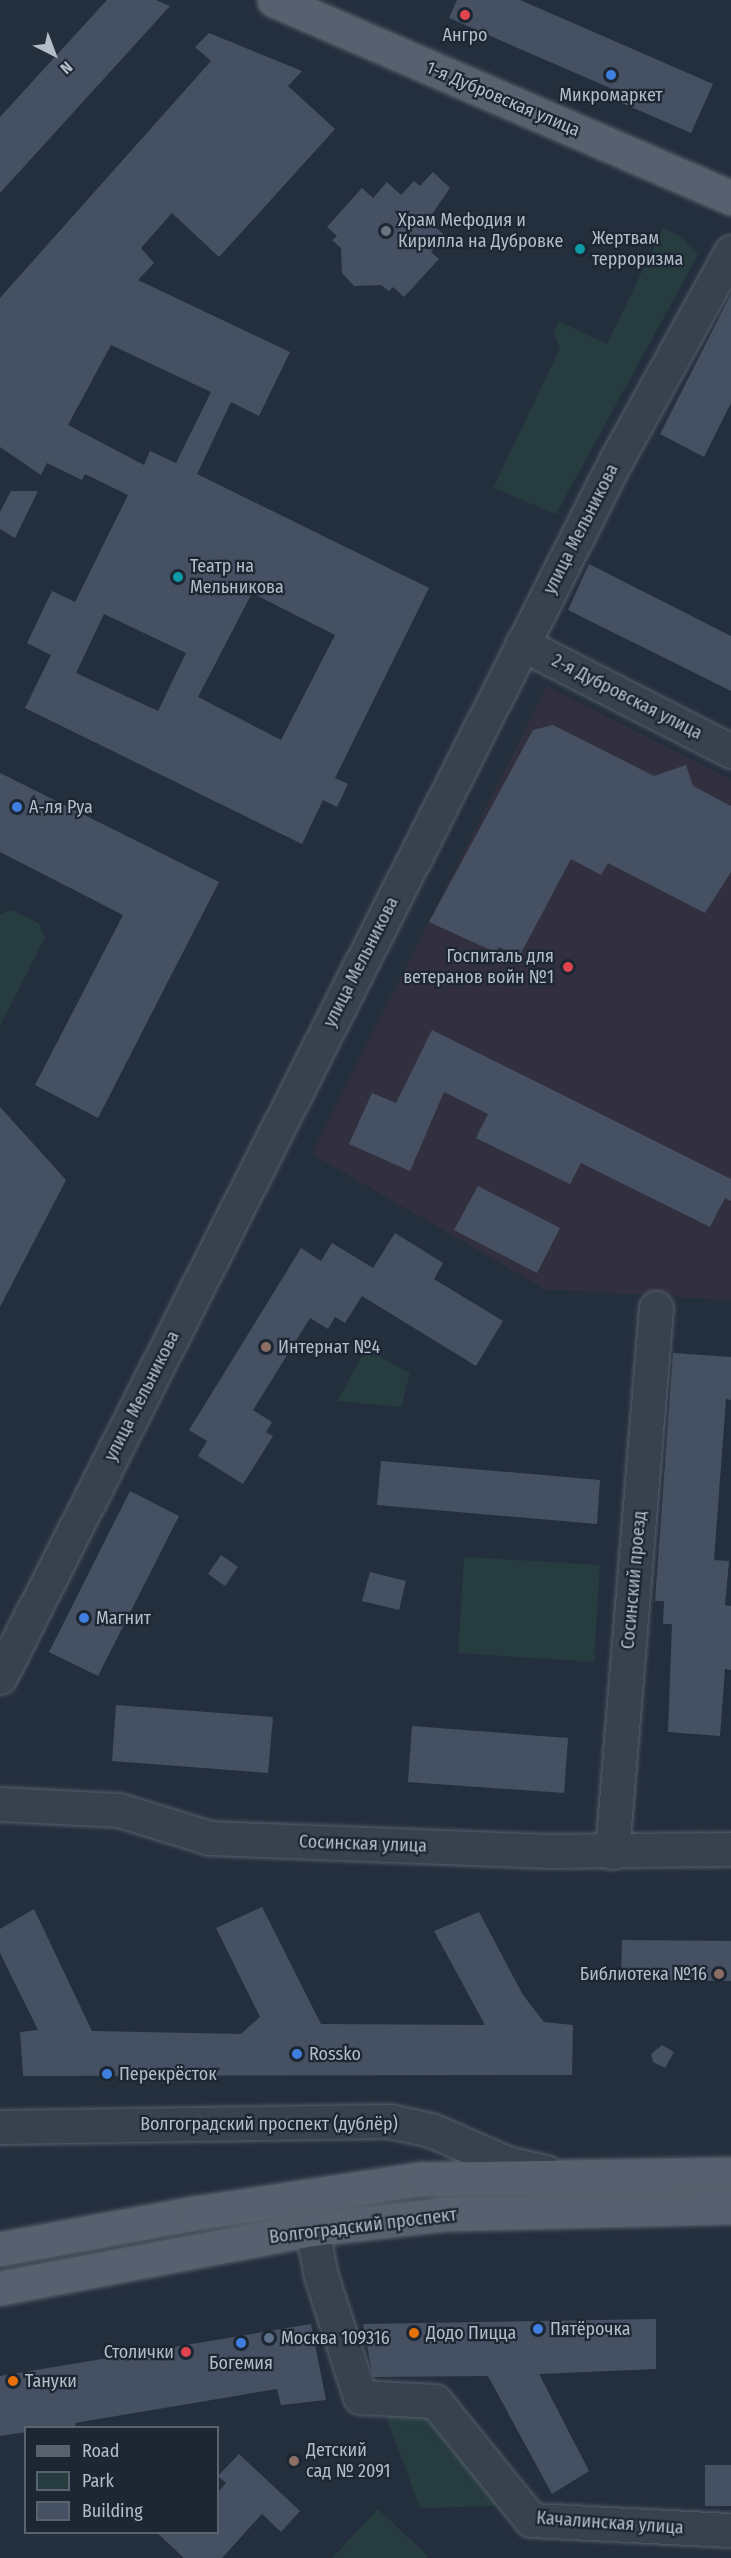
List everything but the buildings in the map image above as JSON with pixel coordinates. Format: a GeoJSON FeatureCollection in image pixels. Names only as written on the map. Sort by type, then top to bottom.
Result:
{"type":"FeatureCollection","features":[{"type":"Feature","properties":{"kind":"main road","name":"1-я Дубровская улица"},"geometry":{"type":"LineString","coordinates":[[287,5],[731,198]]}},
{"type":"Feature","properties":{"kind":"main road","name":"Волгоградский проспект"},"geometry":{"type":"LineString","coordinates":[[0,2249],[206,2211],[421,2179],[731,2174]]}},
{"type":"Feature","properties":{"kind":"main road","name":"Волгоградский проспект"},"geometry":{"type":"LineString","coordinates":[[0,2288],[312,2229],[443,2214],[731,2207]]}},
{"type":"Feature","properties":{"kind":"street","name":"улица Мельникова"},"geometry":{"type":"LineString","coordinates":[[0,1677],[615,462],[731,252]]}},
{"type":"Feature","properties":{"kind":"street","name":"2-я Дубровская улица"},"geometry":{"type":"LineString","coordinates":[[522,644],[731,751]]}},
{"type":"Feature","properties":{"kind":"street","name":"Сосинский проезд"},"geometry":{"type":"LineString","coordinates":[[612,1852],[656,1308]]}},
{"type":"Feature","properties":{"kind":"street","name":"Сосинская улица"},"geometry":{"type":"LineString","coordinates":[[0,1804],[119,1810],[210,1838],[612,1852],[731,1849]]}},
{"type":"Feature","properties":{"kind":"street","name":"Волгоградский проспект (дублёр)"},"geometry":{"type":"LineString","coordinates":[[0,2127],[388,2121],[430,2130],[507,2163],[566,2176]]}},
{"type":"Feature","properties":{"kind":"street","name":"Качалинская улица"},"geometry":{"type":"LineString","coordinates":[[312,2229],[321,2276],[360,2397],[435,2401],[531,2520],[731,2530]]}},
{"type":"Feature","properties":{"kind":"shaded area","name":"Госпиталь для ветеранов войн №1"},"geometry":{"type":"Polygon","coordinates":[[[547,686],[731,780],[731,1300],[545,1289],[312,1154],[547,686]]]}},
{"type":"Feature","properties":{"kind":"green space"},"geometry":{"type":"Polygon","coordinates":[[[663,228],[681,237],[698,255],[556,514],[493,488],[560,348],[553,331],[559,321],[607,344],[663,228]]]}},
{"type":"Feature","properties":{"kind":"green space"},"geometry":{"type":"Polygon","coordinates":[[[12,910],[38,923],[45,938],[0,1026],[0,914],[12,910]]]}},
{"type":"Feature","properties":{"kind":"green space"},"geometry":{"type":"Polygon","coordinates":[[[366,1349],[410,1373],[401,1407],[337,1401],[366,1349]]]}},
{"type":"Feature","properties":{"kind":"green space"},"geometry":{"type":"Polygon","coordinates":[[[464,1557],[600,1565],[594,1662],[458,1653],[464,1557]]]}},
{"type":"Feature","properties":{"kind":"green space"},"geometry":{"type":"Polygon","coordinates":[[[433,2413],[506,2506],[420,2508],[386,2416],[433,2413]]]}},
{"type":"Feature","properties":{"kind":"green space"},"geometry":{"type":"Polygon","coordinates":[[[378,2509],[428,2556],[426,2558],[332,2558],[378,2509]]]}},
{"type":"Feature","properties":{"kind":"place","name":"Ангро"},"geometry":{"type":"Point","coordinates":[465,15]}},
{"type":"Feature","properties":{"kind":"place","name":"Микромаркет"},"geometry":{"type":"Point","coordinates":[611,75]}},
{"type":"Feature","properties":{"kind":"place","name":"Храм Мефодия и Кирилла на Дубровке"},"geometry":{"type":"Point","coordinates":[386,231]}},
{"type":"Feature","properties":{"kind":"place","name":"Жертвам терроризма"},"geometry":{"type":"Point","coordinates":[580,249]}},
{"type":"Feature","properties":{"kind":"place","name":"Театр на Мельникова"},"geometry":{"type":"Point","coordinates":[178,577]}},
{"type":"Feature","properties":{"kind":"place","name":"А-ля Руа"},"geometry":{"type":"Point","coordinates":[17,807]}},
{"type":"Feature","properties":{"kind":"place","name":"Госпиталь для ветеранов войн №1"},"geometry":{"type":"Point","coordinates":[568,967]}},
{"type":"Feature","properties":{"kind":"place","name":"Интернат №4"},"geometry":{"type":"Point","coordinates":[266,1347]}},
{"type":"Feature","properties":{"kind":"place","name":"Магнит"},"geometry":{"type":"Point","coordinates":[84,1618]}},
{"type":"Feature","properties":{"kind":"place","name":"Библиотека №16"},"geometry":{"type":"Point","coordinates":[719,1974]}},
{"type":"Feature","properties":{"kind":"place","name":"Rossko"},"geometry":{"type":"Point","coordinates":[297,2054]}},
{"type":"Feature","properties":{"kind":"place","name":"Перекрёсток"},"geometry":{"type":"Point","coordinates":[107,2074]}},
{"type":"Feature","properties":{"kind":"place","name":"Пятёрочка"},"geometry":{"type":"Point","coordinates":[538,2329]}},
{"type":"Feature","properties":{"kind":"place","name":"Додо Пицца"},"geometry":{"type":"Point","coordinates":[414,2333]}},
{"type":"Feature","properties":{"kind":"place","name":"Москва 109316"},"geometry":{"type":"Point","coordinates":[269,2338]}},
{"type":"Feature","properties":{"kind":"place","name":"Богемия"},"geometry":{"type":"Point","coordinates":[241,2343]}},
{"type":"Feature","properties":{"kind":"place","name":"Столички"},"geometry":{"type":"Point","coordinates":[186,2352]}},
{"type":"Feature","properties":{"kind":"place","name":"Тануки"},"geometry":{"type":"Point","coordinates":[13,2381]}},
{"type":"Feature","properties":{"kind":"place","name":"Детский сад № 2091"},"geometry":{"type":"Point","coordinates":[294,2461]}}]}
